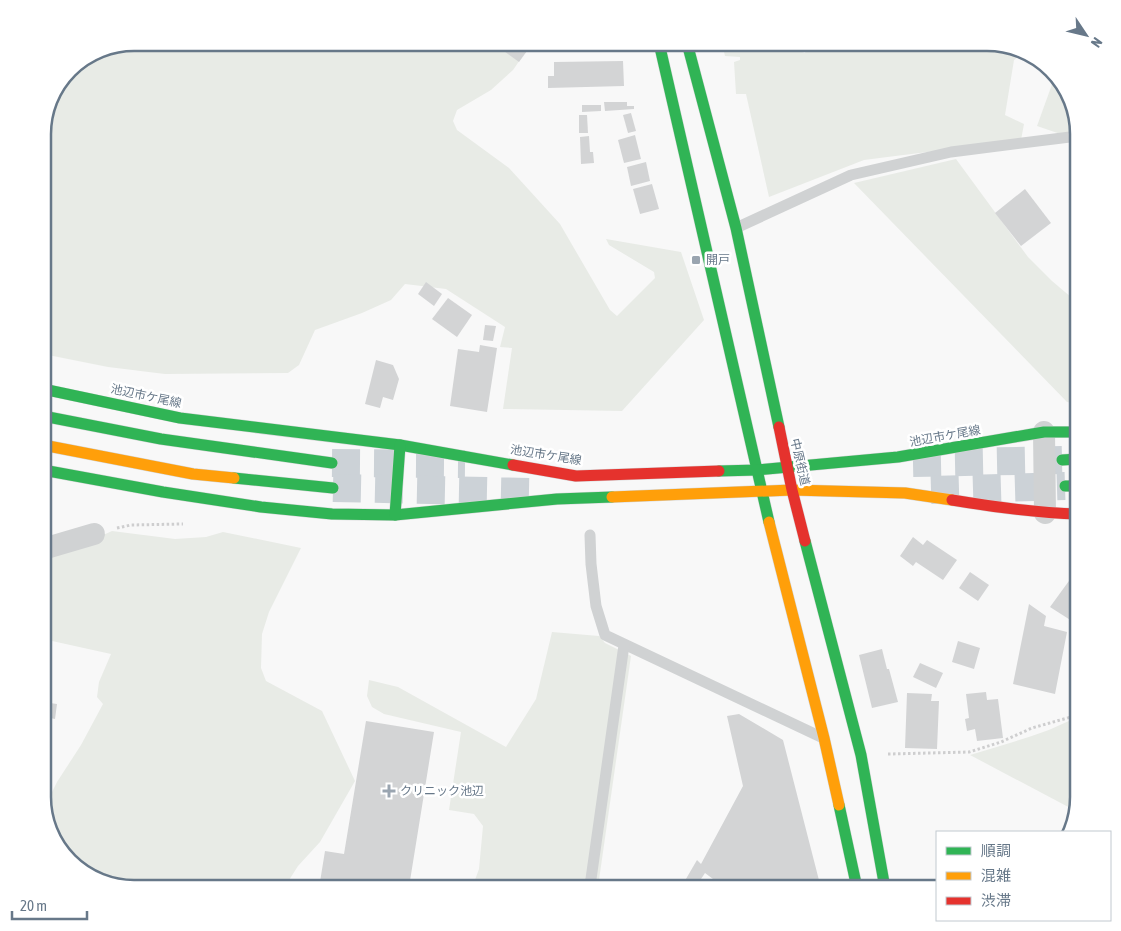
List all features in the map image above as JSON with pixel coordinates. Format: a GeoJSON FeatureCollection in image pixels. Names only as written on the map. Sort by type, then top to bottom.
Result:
{"type":"FeatureCollection","features":[{"type":"Feature","properties":{"kind":"street"},"geometry":{"type":"LineString","coordinates":[[662,51],[761,490],[824,738],[855,880]]}},
{"type":"Feature","properties":{"kind":"street","name":"中原街道"},"geometry":{"type":"LineString","coordinates":[[689,51],[736,228],[792,490],[860,755],[883,880]]}},
{"type":"Feature","properties":{"kind":"street","name":"池辺市ケ尾線"},"geometry":{"type":"LineString","coordinates":[[51,391],[180,418],[400,445],[576,476],[757,470],[898,458],[1044,432],[1070,432]]}},
{"type":"Feature","properties":{"kind":"street"},"geometry":{"type":"LineString","coordinates":[[51,417],[161,438],[332,463]]}},
{"type":"Feature","properties":{"kind":"street"},"geometry":{"type":"LineString","coordinates":[[1044,432],[1045,513]]}},
{"type":"Feature","properties":{"kind":"street"},"geometry":{"type":"LineString","coordinates":[[395,515],[400,445]]}},
{"type":"Feature","properties":{"kind":"street"},"geometry":{"type":"LineString","coordinates":[[51,447],[193,474],[333,488]]}},
{"type":"Feature","properties":{"kind":"street"},"geometry":{"type":"LineString","coordinates":[[1062,460],[1070,460]]}},
{"type":"Feature","properties":{"kind":"street"},"geometry":{"type":"LineString","coordinates":[[51,471],[163,492],[261,507],[332,514],[395,515],[558,499],[761,490],[905,493],[1017,510],[1070,514]]}},
{"type":"Feature","properties":{"kind":"street"},"geometry":{"type":"LineString","coordinates":[[1064,486],[1070,486]]}},
{"type":"Feature","properties":{"kind":"street"},"geometry":{"type":"LineString","coordinates":[[51,547],[94,534]]}},
{"type":"Feature","properties":{"kind":"lane"},"geometry":{"type":"LineString","coordinates":[[736,228],[851,175],[951,152],[1070,137]]}},
{"type":"Feature","properties":{"kind":"lane"},"geometry":{"type":"LineString","coordinates":[[590,534],[596,606],[605,635],[824,738]]}},
{"type":"Feature","properties":{"kind":"lane"},"geometry":{"type":"LineString","coordinates":[[591,880],[624,645]]}},
{"type":"Feature","properties":{"kind":"path"},"geometry":{"type":"LineString","coordinates":[[94,534],[131,525],[183,524]]}},
{"type":"Feature","properties":{"kind":"path"},"geometry":{"type":"LineString","coordinates":[[860,755],[969,752],[1001,742],[1032,728],[1070,717]]}},
{"type":"Feature","properties":{"kind":"shaded area"},"geometry":{"type":"Polygon","coordinates":[[[134,51],[526,51],[513,70],[491,90],[457,110],[453,121],[457,130],[509,168],[560,224],[610,310],[617,316],[655,278],[654,272],[609,245],[606,239],[681,252],[704,320],[622,411],[503,409],[512,348],[500,347],[505,327],[446,289],[405,284],[391,300],[315,330],[299,365],[288,373],[165,374],[108,367],[51,356],[51,129],[60,97],[79,72],[93,62],[107,56],[134,51]]]}},
{"type":"Feature","properties":{"kind":"shaded area"},"geometry":{"type":"Polygon","coordinates":[[[724,51],[800,51],[805,53],[806,51],[987,51],[1003,53],[1017,57],[1014,60],[1005,115],[1024,124],[1021,140],[864,160],[769,197],[746,94],[736,94],[734,62],[740,60],[740,57],[725,56],[724,51]]]}},
{"type":"Feature","properties":{"kind":"shaded area"},"geometry":{"type":"Polygon","coordinates":[[[1052,83],[1065,107],[1070,137],[1037,126],[1052,83]]]}},
{"type":"Feature","properties":{"kind":"shaded area"},"geometry":{"type":"Polygon","coordinates":[[[956,159],[1028,257],[1070,296],[1070,403],[1067,402],[854,183],[956,159]]]}},
{"type":"Feature","properties":{"kind":"shaded area"},"geometry":{"type":"Polygon","coordinates":[[[112,531],[175,539],[206,537],[223,532],[301,548],[269,612],[262,634],[261,668],[266,681],[322,711],[355,781],[320,842],[298,866],[289,880],[123,879],[93,869],[79,859],[68,847],[60,834],[54,818],[51,794],[103,704],[97,697],[99,682],[111,654],[51,641],[51,554],[68,551],[112,531]]]}},
{"type":"Feature","properties":{"kind":"shaded area"},"geometry":{"type":"Polygon","coordinates":[[[552,632],[599,636],[605,643],[631,656],[599,880],[475,880],[479,869],[483,826],[474,814],[449,810],[461,732],[384,714],[372,707],[367,696],[369,680],[398,687],[506,747],[536,699],[552,632]]]}},
{"type":"Feature","properties":{"kind":"shaded area"},"geometry":{"type":"Polygon","coordinates":[[[1069,721],[1069,807],[970,755],[1037,734],[1069,721]]]}},
{"type":"Feature","properties":{"kind":"building"},"geometry":{"type":"Polygon","coordinates":[[[504,51],[527,51],[519,62],[504,51]]]}},
{"type":"Feature","properties":{"kind":"building"},"geometry":{"type":"Polygon","coordinates":[[[623,61],[624,86],[548,88],[548,76],[554,76],[554,62],[623,61]]]}},
{"type":"Feature","properties":{"kind":"building"},"geometry":{"type":"Polygon","coordinates":[[[604,102],[627,102],[627,106],[634,106],[634,109],[605,111],[604,102]]]}},
{"type":"Feature","properties":{"kind":"building"},"geometry":{"type":"Polygon","coordinates":[[[582,105],[601,105],[601,111],[582,112],[582,105]]]}},
{"type":"Feature","properties":{"kind":"building"},"geometry":{"type":"Polygon","coordinates":[[[631,113],[636,131],[628,133],[623,115],[631,113]]]}},
{"type":"Feature","properties":{"kind":"building"},"geometry":{"type":"Polygon","coordinates":[[[579,115],[587,115],[588,133],[579,133],[579,115]]]}},
{"type":"Feature","properties":{"kind":"building"},"geometry":{"type":"Polygon","coordinates":[[[635,135],[641,159],[624,163],[618,140],[635,135]]]}},
{"type":"Feature","properties":{"kind":"building"},"geometry":{"type":"Polygon","coordinates":[[[589,136],[590,152],[593,152],[594,163],[581,164],[580,137],[589,136]]]}},
{"type":"Feature","properties":{"kind":"building"},"geometry":{"type":"Polygon","coordinates":[[[646,162],[650,181],[631,186],[627,167],[646,162]]]}},
{"type":"Feature","properties":{"kind":"building"},"geometry":{"type":"Polygon","coordinates":[[[652,184],[659,209],[640,214],[633,189],[652,184]]]}},
{"type":"Feature","properties":{"kind":"building"},"geometry":{"type":"Polygon","coordinates":[[[1025,189],[1051,223],[1021,246],[995,213],[1025,189]]]}},
{"type":"Feature","properties":{"kind":"building"},"geometry":{"type":"Polygon","coordinates":[[[426,282],[442,294],[434,306],[418,294],[426,282]]]}},
{"type":"Feature","properties":{"kind":"building"},"geometry":{"type":"Polygon","coordinates":[[[448,298],[472,315],[457,337],[432,319],[448,298]]]}},
{"type":"Feature","properties":{"kind":"building"},"geometry":{"type":"Polygon","coordinates":[[[485,325],[496,326],[493,341],[483,340],[485,325]]]}},
{"type":"Feature","properties":{"kind":"building"},"geometry":{"type":"Polygon","coordinates":[[[480,345],[497,348],[487,412],[450,406],[458,349],[479,352],[480,345]]]}},
{"type":"Feature","properties":{"kind":"building"},"geometry":{"type":"Polygon","coordinates":[[[376,360],[393,365],[399,379],[393,400],[383,397],[380,408],[365,404],[376,360]]]}},
{"type":"Feature","properties":{"kind":"building"},"geometry":{"type":"Polygon","coordinates":[[[913,537],[923,545],[927,540],[957,560],[943,580],[916,562],[913,566],[900,556],[913,537]]]}},
{"type":"Feature","properties":{"kind":"building"},"geometry":{"type":"Polygon","coordinates":[[[970,572],[989,585],[978,601],[959,588],[970,572]]]}},
{"type":"Feature","properties":{"kind":"building"},"geometry":{"type":"Polygon","coordinates":[[[1070,580],[1070,620],[1050,607],[1070,580]]]}},
{"type":"Feature","properties":{"kind":"building"},"geometry":{"type":"Polygon","coordinates":[[[1029,604],[1046,616],[1044,626],[1067,632],[1055,694],[1013,684],[1029,604]]]}},
{"type":"Feature","properties":{"kind":"building"},"geometry":{"type":"Polygon","coordinates":[[[958,641],[980,648],[974,669],[952,662],[958,641]]]}},
{"type":"Feature","properties":{"kind":"building"},"geometry":{"type":"Polygon","coordinates":[[[882,649],[898,702],[872,708],[859,655],[882,649]]]}},
{"type":"Feature","properties":{"kind":"building"},"geometry":{"type":"Polygon","coordinates":[[[920,663],[943,673],[936,688],[913,677],[920,663]]]}},
{"type":"Feature","properties":{"kind":"building"},"geometry":{"type":"Polygon","coordinates":[[[986,692],[987,700],[998,699],[1003,738],[977,741],[975,729],[967,731],[965,719],[969,718],[966,694],[986,692]]]}},
{"type":"Feature","properties":{"kind":"building"},"geometry":{"type":"Polygon","coordinates":[[[907,693],[932,694],[931,701],[939,701],[937,749],[905,748],[907,693]]]}},
{"type":"Feature","properties":{"kind":"building"},"geometry":{"type":"Polygon","coordinates":[[[51,703],[57,704],[55,719],[51,718],[51,703]]]}},
{"type":"Feature","properties":{"kind":"building"},"geometry":{"type":"Polygon","coordinates":[[[739,714],[783,740],[819,880],[713,880],[705,873],[700,880],[685,880],[697,860],[701,864],[743,786],[727,716],[739,714]]]}},
{"type":"Feature","properties":{"kind":"building","name":"クリニック池辺"},"geometry":{"type":"Polygon","coordinates":[[[366,721],[434,732],[410,880],[320,880],[325,851],[344,854],[366,721]]]}},
{"type":"Feature","properties":{"kind":"tunnel"},"geometry":{"type":"LineString","coordinates":[[913,463],[1062,460]]}},
{"type":"Feature","properties":{"kind":"tunnel"},"geometry":{"type":"LineString","coordinates":[[332,463],[465,464]]}},
{"type":"Feature","properties":{"kind":"tunnel"},"geometry":{"type":"LineString","coordinates":[[931,490],[1065,486]]}},
{"type":"Feature","properties":{"kind":"tunnel"},"geometry":{"type":"LineString","coordinates":[[333,488],[531,492]]}},
{"type":"Feature","properties":{"kind":"traffic: fast"},"geometry":{"type":"LineString","coordinates":[[661,51],[769,522]]}},
{"type":"Feature","properties":{"kind":"traffic: fast"},"geometry":{"type":"LineString","coordinates":[[689,51],[736,228],[779,427]]}},
{"type":"Feature","properties":{"kind":"traffic: fast"},"geometry":{"type":"LineString","coordinates":[[51,391],[180,418],[400,445],[513,465]]}},
{"type":"Feature","properties":{"kind":"traffic: fast"},"geometry":{"type":"LineString","coordinates":[[51,418],[161,439],[332,463]]}},
{"type":"Feature","properties":{"kind":"traffic: fast"},"geometry":{"type":"LineString","coordinates":[[719,471],[757,470],[898,457],[1044,432],[1070,432]]}},
{"type":"Feature","properties":{"kind":"traffic: fast"},"geometry":{"type":"LineString","coordinates":[[395,515],[400,445]]}},
{"type":"Feature","properties":{"kind":"traffic: fast"},"geometry":{"type":"LineString","coordinates":[[1062,460],[1070,460]]}},
{"type":"Feature","properties":{"kind":"traffic: fast"},"geometry":{"type":"LineString","coordinates":[[51,471],[163,492],[261,507],[332,514],[395,515],[557,499],[612,497]]}},
{"type":"Feature","properties":{"kind":"traffic: fast"},"geometry":{"type":"LineString","coordinates":[[234,478],[333,488]]}},
{"type":"Feature","properties":{"kind":"traffic: fast"},"geometry":{"type":"LineString","coordinates":[[1065,486],[1070,486]]}},
{"type":"Feature","properties":{"kind":"traffic: fast"},"geometry":{"type":"LineString","coordinates":[[805,541],[861,755],[884,880]]}},
{"type":"Feature","properties":{"kind":"traffic: fast"},"geometry":{"type":"LineString","coordinates":[[839,805],[855,880]]}},
{"type":"Feature","properties":{"kind":"traffic: slow"},"geometry":{"type":"LineString","coordinates":[[51,447],[193,474],[234,478]]}},
{"type":"Feature","properties":{"kind":"traffic: slow"},"geometry":{"type":"LineString","coordinates":[[612,497],[792,490],[905,493],[952,500]]}},
{"type":"Feature","properties":{"kind":"traffic: slow"},"geometry":{"type":"LineString","coordinates":[[769,522],[824,738],[839,805]]}},
{"type":"Feature","properties":{"kind":"traffic: jam"},"geometry":{"type":"LineString","coordinates":[[779,427],[805,541]]}},
{"type":"Feature","properties":{"kind":"traffic: jam"},"geometry":{"type":"LineString","coordinates":[[513,465],[576,476],[719,471]]}},
{"type":"Feature","properties":{"kind":"traffic: jam"},"geometry":{"type":"LineString","coordinates":[[952,500],[1015,509],[1070,514]]}},
{"type":"Feature","properties":{"kind":"place","name":"開戸"},"geometry":{"type":"Point","coordinates":[696,260]}},
{"type":"Feature","properties":{"kind":"place","name":"クリニック池辺"},"geometry":{"type":"Point","coordinates":[389,791]}}]}
